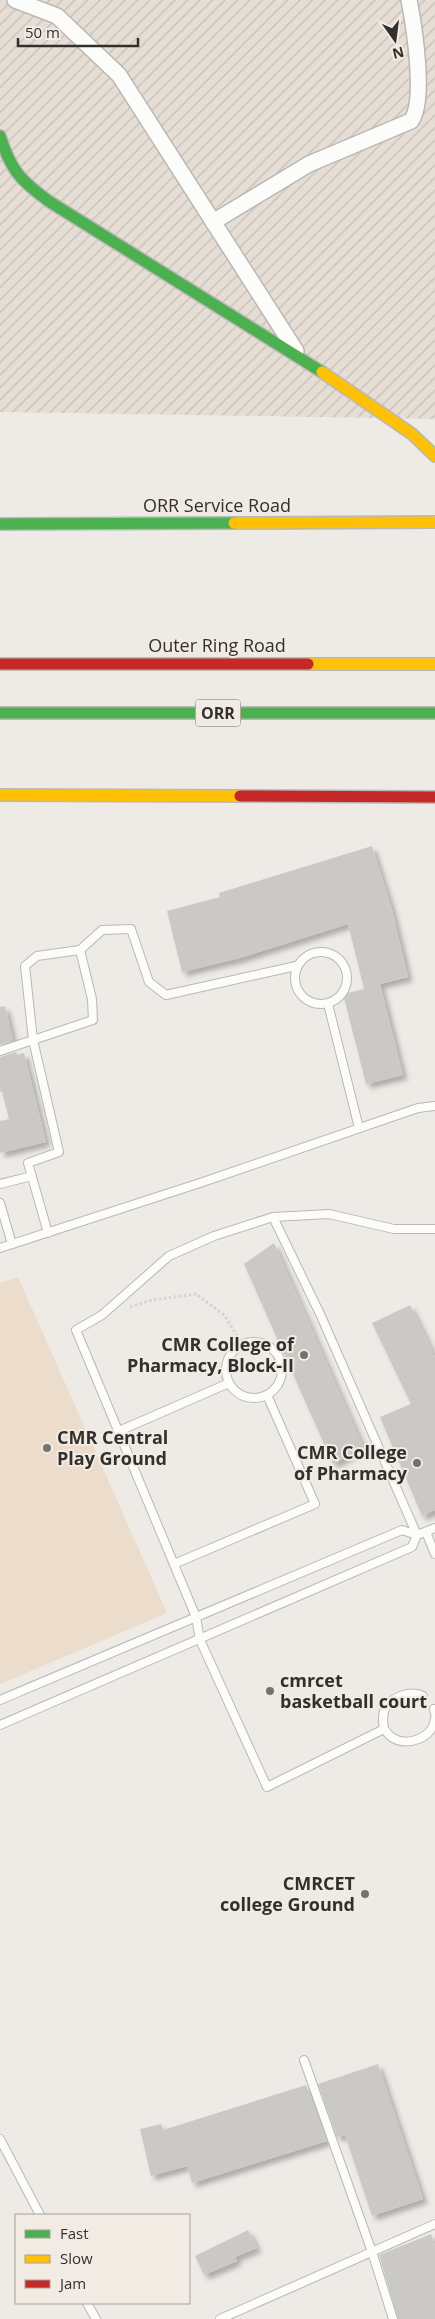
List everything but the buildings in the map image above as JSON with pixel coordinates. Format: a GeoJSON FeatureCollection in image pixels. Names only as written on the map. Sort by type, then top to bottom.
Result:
{"type":"FeatureCollection","features":[{"type":"Feature","properties":{"kind":"main road"},"geometry":{"type":"LineString","coordinates":[[0,136],[7,159],[26,184],[50,202],[300,356],[412,434],[435,456]]}},
{"type":"Feature","properties":{"kind":"main road","name":"ORR Service Road"},"geometry":{"type":"LineString","coordinates":[[0,524],[435,522]]}},
{"type":"Feature","properties":{"kind":"main road","name":"Outer Ring Road"},"geometry":{"type":"LineString","coordinates":[[0,664],[435,664]]}},
{"type":"Feature","properties":{"kind":"main road","name":"ORR"},"geometry":{"type":"LineString","coordinates":[[0,713],[435,713]]}},
{"type":"Feature","properties":{"kind":"main road"},"geometry":{"type":"LineString","coordinates":[[0,795],[435,797]]}},
{"type":"Feature","properties":{"kind":"street"},"geometry":{"type":"LineString","coordinates":[[15,0],[57,16],[119,75],[300,356]]}},
{"type":"Feature","properties":{"kind":"street"},"geometry":{"type":"LineString","coordinates":[[213,222],[309,164],[411,121],[417,108],[417,57],[409,0]]}},
{"type":"Feature","properties":{"kind":"lane"},"geometry":{"type":"LineString","coordinates":[[48,1233],[28,1163],[59,1152],[33,1040],[25,966],[37,956],[80,950],[102,930],[131,929],[148,982],[166,995],[296,966]]}},
{"type":"Feature","properties":{"kind":"lane"},"geometry":{"type":"LineString","coordinates":[[0,1051],[92,1020],[92,999],[80,950]]}},
{"type":"Feature","properties":{"kind":"lane"},"geometry":{"type":"LineString","coordinates":[[321,951],[336,955],[346,967],[348,982],[341,995],[328,1004],[313,1004],[300,995],[294,981],[296,966],[306,955],[321,951]]}},
{"type":"Feature","properties":{"kind":"lane"},"geometry":{"type":"LineString","coordinates":[[328,1004],[359,1128]]}},
{"type":"Feature","properties":{"kind":"lane"},"geometry":{"type":"LineString","coordinates":[[0,1248],[271,1160],[418,1108],[435,1106]]}},
{"type":"Feature","properties":{"kind":"lane"},"geometry":{"type":"LineString","coordinates":[[0,1184],[32,1176]]}},
{"type":"Feature","properties":{"kind":"lane"},"geometry":{"type":"LineString","coordinates":[[0,1203],[12,1244]]}},
{"type":"Feature","properties":{"kind":"lane"},"geometry":{"type":"LineString","coordinates":[[384,1729],[267,1787],[200,1640],[196,1617],[76,1330],[102,1315],[169,1256],[214,1236],[273,1217],[329,1214],[394,1229],[435,1229]]}},
{"type":"Feature","properties":{"kind":"lane"},"geometry":{"type":"LineString","coordinates":[[0,1725],[412,1548],[417,1535],[321,1316],[273,1217]]}},
{"type":"Feature","properties":{"kind":"lane"},"geometry":{"type":"LineString","coordinates":[[257,1342],[270,1347],[280,1358],[282,1372],[278,1386],[267,1395],[252,1398],[238,1393],[229,1383],[226,1368],[231,1354],[242,1344],[257,1342]]}},
{"type":"Feature","properties":{"kind":"lane"},"geometry":{"type":"LineString","coordinates":[[119,1432],[229,1383]]}},
{"type":"Feature","properties":{"kind":"lane"},"geometry":{"type":"LineString","coordinates":[[174,1564],[315,1504],[267,1395]]}},
{"type":"Feature","properties":{"kind":"lane"},"geometry":{"type":"LineString","coordinates":[[0,1700],[402,1530],[417,1535],[435,1528]]}},
{"type":"Feature","properties":{"kind":"lane"},"geometry":{"type":"LineString","coordinates":[[426,1532],[435,1554]]}},
{"type":"Feature","properties":{"kind":"lane"},"geometry":{"type":"LineString","coordinates":[[423,1696],[417,1693],[408,1694],[391,1702],[385,1710],[384,1729],[393,1738],[406,1743],[423,1737],[430,1731],[435,1719]]}},
{"type":"Feature","properties":{"kind":"lane"},"geometry":{"type":"LineString","coordinates":[[304,2060],[394,2319]]}},
{"type":"Feature","properties":{"kind":"lane"},"geometry":{"type":"LineString","coordinates":[[0,2139],[39,2214]]}},
{"type":"Feature","properties":{"kind":"lane"},"geometry":{"type":"LineString","coordinates":[[220,2319],[435,2224]]}},
{"type":"Feature","properties":{"kind":"lane"},"geometry":{"type":"LineString","coordinates":[[88,2304],[96,2319]]}},
{"type":"Feature","properties":{"kind":"path"},"geometry":{"type":"LineString","coordinates":[[127,1308],[152,1300],[196,1294],[224,1315],[242,1344]]}},
{"type":"Feature","properties":{"kind":"shaded area"},"geometry":{"type":"Polygon","coordinates":[[[0,0],[435,0],[435,419],[0,412],[0,0]]]}},
{"type":"Feature","properties":{"kind":"shaded area","name":"CMR Central Play Ground"},"geometry":{"type":"Polygon","coordinates":[[[18,1277],[167,1613],[0,1684],[0,1283],[18,1277]]]}},
{"type":"Feature","properties":{"kind":"traffic: fast"},"geometry":{"type":"LineString","coordinates":[[0,136],[8,158],[18,174],[50,202],[322,372]]}},
{"type":"Feature","properties":{"kind":"traffic: fast"},"geometry":{"type":"LineString","coordinates":[[0,524],[234,523]]}},
{"type":"Feature","properties":{"kind":"traffic: fast"},"geometry":{"type":"LineString","coordinates":[[0,713],[435,713]]}},
{"type":"Feature","properties":{"kind":"traffic: slow"},"geometry":{"type":"LineString","coordinates":[[322,372],[412,434],[435,456]]}},
{"type":"Feature","properties":{"kind":"traffic: slow"},"geometry":{"type":"LineString","coordinates":[[234,523],[435,522]]}},
{"type":"Feature","properties":{"kind":"traffic: slow"},"geometry":{"type":"LineString","coordinates":[[308,664],[435,664]]}},
{"type":"Feature","properties":{"kind":"traffic: slow"},"geometry":{"type":"LineString","coordinates":[[0,795],[240,796]]}},
{"type":"Feature","properties":{"kind":"traffic: jam"},"geometry":{"type":"LineString","coordinates":[[0,664],[308,664]]}},
{"type":"Feature","properties":{"kind":"traffic: jam"},"geometry":{"type":"LineString","coordinates":[[240,796],[435,797]]}},
{"type":"Feature","properties":{"kind":"place","name":"CMR College of Pharmacy, Block-II"},"geometry":{"type":"Point","coordinates":[304,1355]}},
{"type":"Feature","properties":{"kind":"place","name":"CMR Central Play Ground"},"geometry":{"type":"Point","coordinates":[47,1448]}},
{"type":"Feature","properties":{"kind":"place","name":"CMR College of Pharmacy"},"geometry":{"type":"Point","coordinates":[417,1463]}},
{"type":"Feature","properties":{"kind":"place","name":"cmrcet basketball court"},"geometry":{"type":"Point","coordinates":[270,1691]}},
{"type":"Feature","properties":{"kind":"place","name":"CMRCET college Ground"},"geometry":{"type":"Point","coordinates":[365,1894]}}]}
